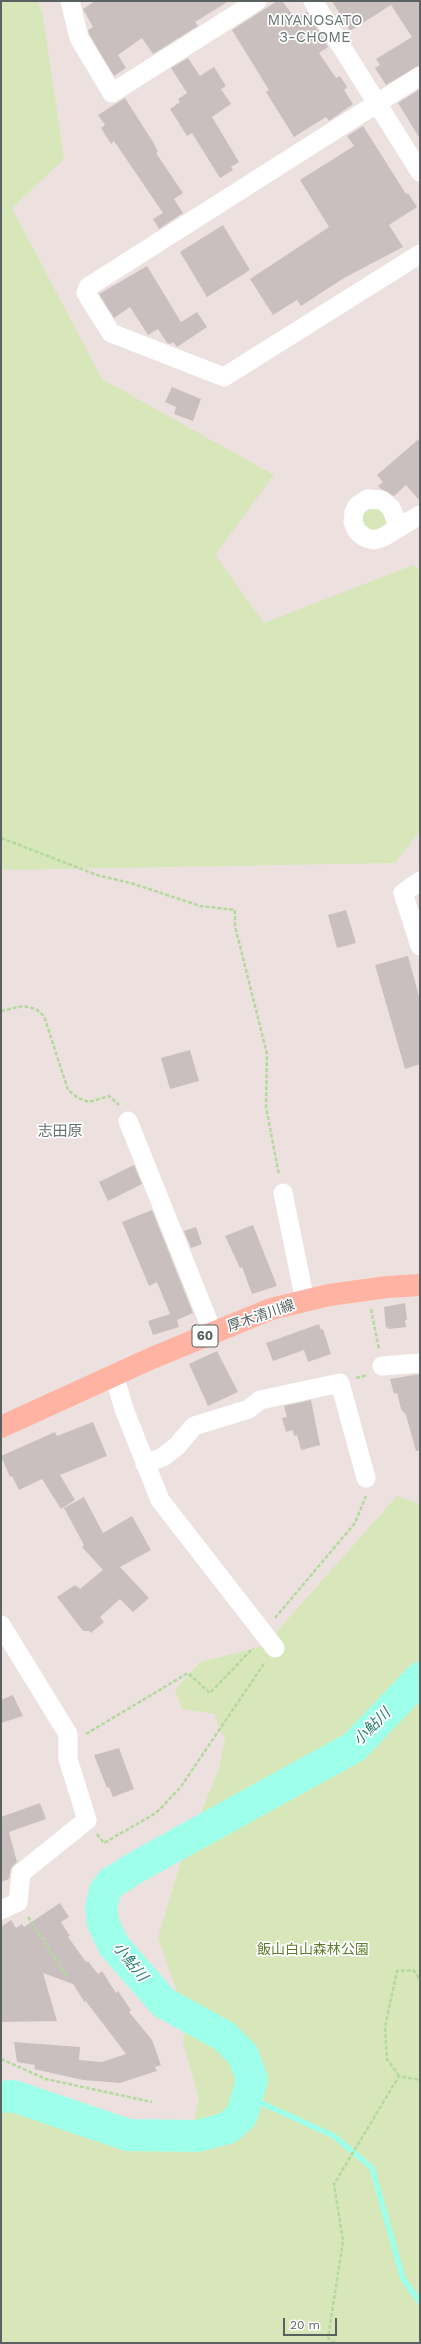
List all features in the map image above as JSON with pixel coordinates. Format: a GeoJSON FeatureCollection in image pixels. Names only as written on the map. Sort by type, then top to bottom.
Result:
{"type":"FeatureCollection","features":[{"type":"Feature","properties":{"kind":"main road","name":"厚木清川線"},"geometry":{"type":"LineString","coordinates":[[1,1427],[114,1374],[271,1309],[368,1290],[420,1285]]}},
{"type":"Feature","properties":{"kind":"street"},"geometry":{"type":"LineString","coordinates":[[70,1],[79,38],[112,93],[257,1]]}},
{"type":"Feature","properties":{"kind":"street"},"geometry":{"type":"LineString","coordinates":[[314,1],[420,172]]}},
{"type":"Feature","properties":{"kind":"street"},"geometry":{"type":"LineString","coordinates":[[420,76],[88,287],[86,293],[111,333],[224,378],[420,254]]}},
{"type":"Feature","properties":{"kind":"street"},"geometry":{"type":"LineString","coordinates":[[399,527],[420,515]]}},
{"type":"Feature","properties":{"kind":"street"},"geometry":{"type":"LineString","coordinates":[[420,881],[403,893],[420,946]]}},
{"type":"Feature","properties":{"kind":"street"},"geometry":{"type":"LineString","coordinates":[[128,1121],[213,1333]]}},
{"type":"Feature","properties":{"kind":"street"},"geometry":{"type":"LineString","coordinates":[[283,1193],[306,1301]]}},
{"type":"Feature","properties":{"kind":"street"},"geometry":{"type":"LineString","coordinates":[[382,1366],[420,1363]]}},
{"type":"Feature","properties":{"kind":"street"},"geometry":{"type":"LineString","coordinates":[[114,1374],[124,1409],[160,1500],[274,1648]]}},
{"type":"Feature","properties":{"kind":"street"},"geometry":{"type":"LineString","coordinates":[[145,1464],[163,1457],[177,1446],[194,1426],[249,1409],[260,1400],[340,1383],[366,1478]]}},
{"type":"Feature","properties":{"kind":"street"},"geometry":{"type":"LineString","coordinates":[[1,1625],[68,1734],[68,1759],[87,1820],[21,1873],[18,1902],[1,1910]]}},
{"type":"Feature","properties":{"kind":"path"},"geometry":{"type":"LineString","coordinates":[[1,838],[97,875],[134,884],[200,906],[235,910],[236,933],[267,1054],[266,1107],[283,1193]]}},
{"type":"Feature","properties":{"kind":"path"},"geometry":{"type":"LineString","coordinates":[[1,1011],[23,1006],[36,1009],[44,1016],[68,1090],[78,1098],[89,1102],[110,1096],[117,1101],[128,1121]]}},
{"type":"Feature","properties":{"kind":"path"},"geometry":{"type":"LineString","coordinates":[[340,1383],[383,1370],[368,1290]]}},
{"type":"Feature","properties":{"kind":"path"},"geometry":{"type":"LineString","coordinates":[[68,1740],[81,1737],[188,1673],[210,1693],[252,1651],[263,1633],[355,1522],[366,1497],[366,1478]]}},
{"type":"Feature","properties":{"kind":"path"},"geometry":{"type":"LineString","coordinates":[[87,1820],[104,1844],[156,1813],[180,1788],[274,1648]]}},
{"type":"Feature","properties":{"kind":"path"},"geometry":{"type":"LineString","coordinates":[[18,1902],[66,1975]]}},
{"type":"Feature","properties":{"kind":"path"},"geometry":{"type":"LineString","coordinates":[[420,1979],[413,1970],[397,1971],[385,2027],[387,2059],[399,2076],[420,2080]]}},
{"type":"Feature","properties":{"kind":"path"},"geometry":{"type":"LineString","coordinates":[[1,2059],[46,2079],[152,2102]]}},
{"type":"Feature","properties":{"kind":"path"},"geometry":{"type":"LineString","coordinates":[[335,2343],[328,2338],[343,2241],[334,2184],[399,2076]]}},
{"type":"Feature","properties":{"kind":"green space"},"geometry":{"type":"Polygon","coordinates":[[[1,1],[38,1],[43,16],[64,159],[12,208],[102,379],[274,475],[215,555],[264,623],[413,565],[420,570],[420,831],[395,863],[1,870],[1,1]]]}},
{"type":"Feature","properties":{"kind":"green space"},"geometry":{"type":"Polygon","coordinates":[[[381,508],[387,522],[385,527],[366,533],[359,514],[363,509],[381,508]]]}},
{"type":"Feature","properties":{"kind":"green space","name":"飯山白山森林公園"},"geometry":{"type":"Polygon","coordinates":[[[397,1496],[420,1504],[420,2343],[1,2343],[1,2104],[75,2134],[136,2138],[192,2126],[199,2099],[183,2042],[186,2017],[158,1938],[179,1867],[219,1768],[225,1740],[214,1714],[182,1709],[175,1690],[200,1662],[264,1646],[397,1496]]]}},
{"type":"Feature","properties":{"kind":"building"},"geometry":{"type":"Polygon","coordinates":[[[95,1],[229,1],[195,22],[198,26],[153,54],[142,38],[118,55],[126,68],[114,76],[89,34],[88,30],[93,27],[83,9],[95,1]]]}},
{"type":"Feature","properties":{"kind":"building"},"geometry":{"type":"Polygon","coordinates":[[[277,1],[282,1],[296,19],[307,12],[328,47],[319,53],[336,78],[340,76],[347,87],[344,90],[353,104],[329,121],[326,117],[294,137],[266,92],[269,90],[232,30],[277,1]]]}},
{"type":"Feature","properties":{"kind":"building"},"geometry":{"type":"Polygon","coordinates":[[[332,1],[420,1],[420,65],[386,85],[375,68],[380,65],[376,59],[412,37],[391,5],[350,31],[332,1]]]}},
{"type":"Feature","properties":{"kind":"building"},"geometry":{"type":"Polygon","coordinates":[[[188,58],[200,76],[214,67],[226,86],[221,89],[231,104],[212,117],[239,162],[231,167],[233,170],[220,178],[192,133],[187,136],[170,109],[180,102],[178,99],[187,93],[171,68],[188,58]]]}},
{"type":"Feature","properties":{"kind":"building"},"geometry":{"type":"Polygon","coordinates":[[[420,89],[420,139],[398,103],[420,89]]]}},
{"type":"Feature","properties":{"kind":"building"},"geometry":{"type":"Polygon","coordinates":[[[125,98],[153,142],[158,152],[156,153],[183,193],[174,199],[183,213],[159,229],[153,219],[163,213],[114,141],[111,144],[101,128],[105,125],[98,115],[125,98]]]}},
{"type":"Feature","properties":{"kind":"building"},"geometry":{"type":"Polygon","coordinates":[[[363,126],[406,194],[408,193],[417,207],[389,225],[403,247],[344,278],[301,306],[297,300],[273,315],[250,279],[329,227],[300,180],[354,146],[347,136],[363,126]]]}},
{"type":"Feature","properties":{"kind":"building"},"geometry":{"type":"Polygon","coordinates":[[[223,225],[250,270],[207,297],[180,252],[223,225]]]}},
{"type":"Feature","properties":{"kind":"building"},"geometry":{"type":"Polygon","coordinates":[[[147,266],[181,322],[197,312],[207,327],[177,347],[173,342],[170,344],[167,343],[158,329],[148,335],[130,307],[114,318],[99,294],[147,266]]]}},
{"type":"Feature","properties":{"kind":"building"},"geometry":{"type":"Polygon","coordinates":[[[172,387],[201,399],[193,421],[174,414],[176,407],[165,402],[172,387]]]}},
{"type":"Feature","properties":{"kind":"building"},"geometry":{"type":"Polygon","coordinates":[[[420,438],[420,501],[406,485],[394,496],[381,489],[378,486],[383,482],[377,475],[420,438]]]}},
{"type":"Feature","properties":{"kind":"building"},"geometry":{"type":"Polygon","coordinates":[[[346,910],[356,943],[337,948],[328,915],[346,910]]]}},
{"type":"Feature","properties":{"kind":"building"},"geometry":{"type":"Polygon","coordinates":[[[408,956],[420,1000],[420,1064],[405,1069],[375,965],[408,956]]]}},
{"type":"Feature","properties":{"kind":"building"},"geometry":{"type":"Polygon","coordinates":[[[190,1050],[199,1081],[170,1089],[161,1058],[190,1050]]]}},
{"type":"Feature","properties":{"kind":"building"},"geometry":{"type":"Polygon","coordinates":[[[134,1165],[142,1184],[108,1201],[99,1182],[134,1165]]]}},
{"type":"Feature","properties":{"kind":"building"},"geometry":{"type":"Polygon","coordinates":[[[152,1210],[193,1313],[177,1320],[179,1327],[153,1335],[148,1321],[170,1314],[157,1282],[149,1286],[122,1222],[152,1210]]]}},
{"type":"Feature","properties":{"kind":"building"},"geometry":{"type":"Polygon","coordinates":[[[253,1225],[277,1286],[252,1294],[242,1267],[240,1268],[225,1236],[253,1225]]]}},
{"type":"Feature","properties":{"kind":"building"},"geometry":{"type":"Polygon","coordinates":[[[196,1227],[202,1244],[191,1248],[184,1231],[196,1227]]]}},
{"type":"Feature","properties":{"kind":"building"},"geometry":{"type":"Polygon","coordinates":[[[405,1303],[407,1320],[405,1320],[406,1327],[386,1328],[384,1307],[405,1303]]]}},
{"type":"Feature","properties":{"kind":"building"},"geometry":{"type":"Polygon","coordinates":[[[319,1324],[321,1330],[323,1329],[331,1354],[308,1362],[304,1350],[273,1361],[266,1343],[319,1324]]]}},
{"type":"Feature","properties":{"kind":"building"},"geometry":{"type":"Polygon","coordinates":[[[217,1351],[238,1392],[208,1406],[189,1364],[217,1351]]]}},
{"type":"Feature","properties":{"kind":"building"},"geometry":{"type":"Polygon","coordinates":[[[420,1374],[420,1450],[416,1451],[406,1415],[401,1409],[397,1393],[394,1394],[390,1379],[420,1374]]]}},
{"type":"Feature","properties":{"kind":"building"},"geometry":{"type":"Polygon","coordinates":[[[311,1400],[320,1445],[301,1450],[297,1435],[294,1436],[293,1430],[286,1432],[282,1418],[287,1417],[284,1406],[311,1400]]]}},
{"type":"Feature","properties":{"kind":"building"},"geometry":{"type":"Polygon","coordinates":[[[93,1422],[107,1456],[60,1475],[75,1500],[61,1509],[42,1479],[19,1490],[12,1476],[10,1477],[1,1456],[55,1432],[57,1436],[93,1422]]]}},
{"type":"Feature","properties":{"kind":"building"},"geometry":{"type":"Polygon","coordinates":[[[84,1497],[103,1533],[132,1516],[151,1550],[120,1567],[149,1598],[133,1612],[120,1599],[100,1617],[104,1622],[91,1633],[89,1631],[83,1631],[57,1597],[75,1585],[80,1589],[103,1570],[82,1547],[84,1545],[64,1508],[84,1497]]]}},
{"type":"Feature","properties":{"kind":"building"},"geometry":{"type":"Polygon","coordinates":[[[13,1695],[23,1716],[1,1723],[1,1700],[13,1695]]]}},
{"type":"Feature","properties":{"kind":"building"},"geometry":{"type":"Polygon","coordinates":[[[119,1748],[134,1789],[113,1797],[109,1787],[107,1788],[94,1755],[119,1748]]]}},
{"type":"Feature","properties":{"kind":"building"},"geometry":{"type":"Polygon","coordinates":[[[40,1803],[46,1819],[9,1832],[17,1862],[11,1868],[9,1879],[1,1882],[1,1817],[40,1803]]]}},
{"type":"Feature","properties":{"kind":"building"},"geometry":{"type":"Polygon","coordinates":[[[60,1903],[69,1917],[61,1922],[70,1936],[68,1937],[86,1962],[88,1961],[98,1974],[102,1971],[116,1993],[118,1991],[131,2010],[129,2012],[152,2040],[161,2065],[155,2067],[157,2071],[120,2083],[83,2080],[34,2069],[35,2065],[17,2062],[14,2042],[80,2047],[79,2060],[102,2062],[126,2054],[85,2000],[85,2003],[73,1984],[43,1973],[57,2021],[1,2022],[1,1927],[11,1920],[16,1928],[22,1924],[24,1927],[60,1903]]]}},
{"type":"Feature","properties":{"kind":"waterway","name":"小鮎川"},"geometry":{"type":"LineString","coordinates":[[1,2097],[13,2096],[128,2135],[197,2136],[228,2128],[242,2115],[252,2079],[243,2055],[224,2036],[164,2003],[114,1946],[103,1923],[101,1907],[105,1891],[111,1883],[138,1866],[354,1747],[420,1678]]}},
{"type":"Feature","properties":{"kind":"waterway"},"geometry":{"type":"LineString","coordinates":[[248,2097],[334,2136],[372,2168],[403,2279],[420,2302]]}},
{"type":"Feature","properties":{"kind":"district","name":"MIYANOSATO 3-CHOME"},"geometry":{"type":"Point","coordinates":[315,30]}},
{"type":"Feature","properties":{"kind":"district","name":"志田原"},"geometry":{"type":"Point","coordinates":[60,1132]}}]}
